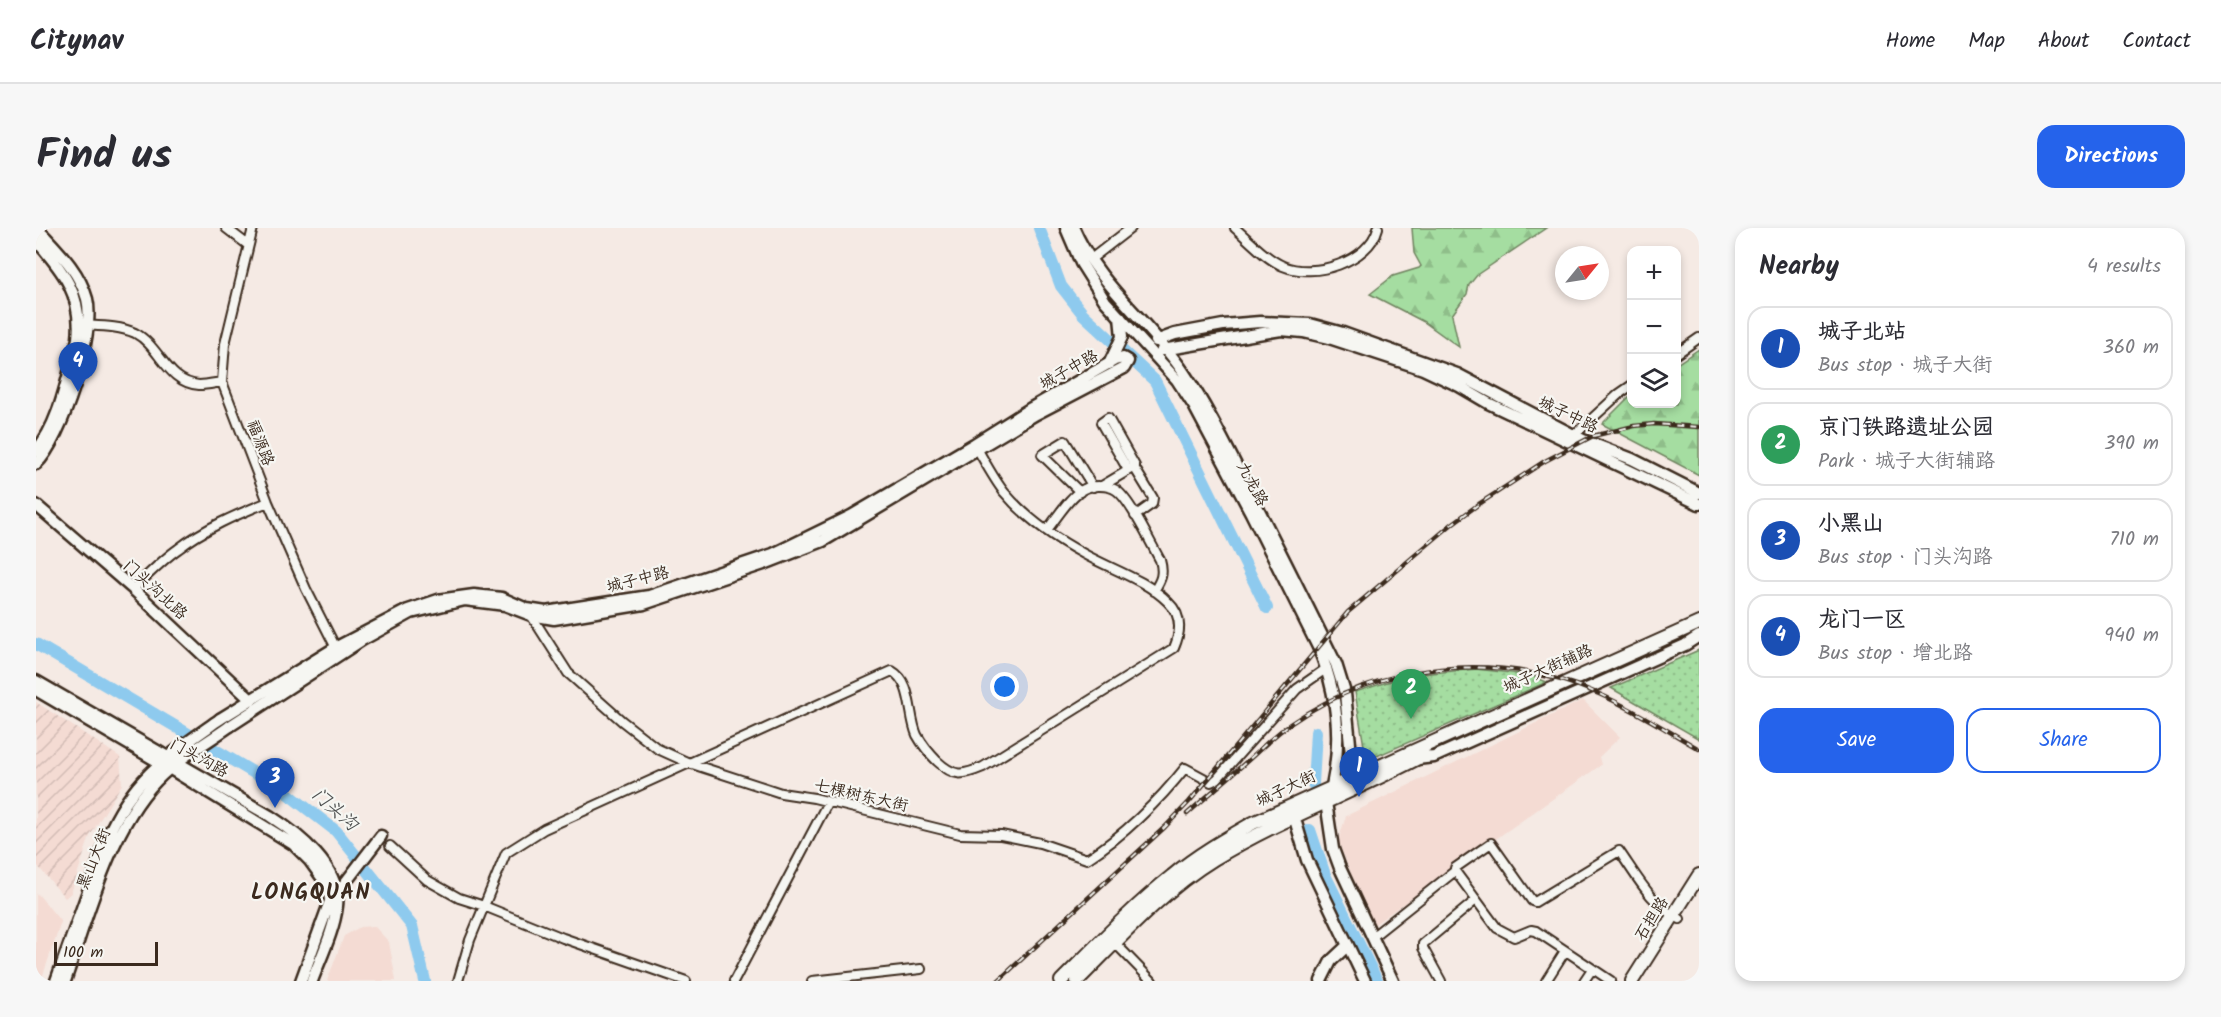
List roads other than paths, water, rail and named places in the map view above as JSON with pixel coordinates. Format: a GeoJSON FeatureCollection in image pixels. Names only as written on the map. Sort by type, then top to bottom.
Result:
{"type":"FeatureCollection","features":[{"type":"Feature","properties":{"kind":"main road"},"geometry":{"type":"LineString","coordinates":[[36,451],[45,441],[56,413],[84,325],[88,301],[76,272],[38,228]]}},
{"type":"Feature","properties":{"kind":"main road","name":"九龙路"},"geometry":{"type":"LineString","coordinates":[[1066,228],[1081,263],[1105,301],[1177,380],[1194,406],[1251,513],[1327,668],[1335,698],[1337,727],[1337,761],[1332,786]]}},
{"type":"Feature","properties":{"kind":"main road","name":"九龙路"},"geometry":{"type":"LineString","coordinates":[[1074,228],[1091,259],[1119,296],[1163,344],[1185,374],[1214,423],[1336,664],[1345,693],[1351,754],[1356,763],[1368,771]]}},
{"type":"Feature","properties":{"kind":"main road"},"geometry":{"type":"LineString","coordinates":[[36,240],[62,271],[71,287],[87,340],[60,426],[51,445],[36,464]]}},
{"type":"Feature","properties":{"kind":"main road"},"geometry":{"type":"LineString","coordinates":[[1109,364],[1122,337],[1120,317]]}},
{"type":"Feature","properties":{"kind":"main road","name":"城子中路"},"geometry":{"type":"LineString","coordinates":[[1150,349],[1223,325],[1260,322],[1310,324],[1384,347],[1457,374],[1574,435],[1632,459],[1699,493]]}},
{"type":"Feature","properties":{"kind":"main road","name":"城子中路"},"geometry":{"type":"LineString","coordinates":[[1163,344],[1281,330],[1329,338],[1423,369],[1488,403],[1699,504]]}},
{"type":"Feature","properties":{"kind":"main road","name":"城子中路"},"geometry":{"type":"LineString","coordinates":[[168,763],[179,748],[220,719],[408,610],[438,600],[474,595],[502,598],[529,612],[546,612],[649,596],[773,554],[851,516],[1124,368],[1128,361],[1123,358],[1109,364],[1031,408],[976,447]]}},
{"type":"Feature","properties":{"kind":"main road","name":"门头沟北路"},"geometry":{"type":"LineString","coordinates":[[36,506],[133,589],[251,700]]}},
{"type":"Feature","properties":{"kind":"main road","name":"城子大街"},"geometry":{"type":"LineString","coordinates":[[1111,939],[1212,861],[1259,833],[1326,802],[1415,755],[1699,621]]}},
{"type":"Feature","properties":{"kind":"main road","name":"城子大街"},"geometry":{"type":"LineString","coordinates":[[1111,939],[1128,915],[1172,875],[1206,850],[1253,823],[1332,786],[1415,755],[1699,634]]}},
{"type":"Feature","properties":{"kind":"main road","name":"城子中路"},"geometry":{"type":"LineString","coordinates":[[168,763],[190,755],[338,651]]}},
{"type":"Feature","properties":{"kind":"main road","name":"门头沟路"},"geometry":{"type":"LineString","coordinates":[[36,681],[293,844],[310,861],[332,893]]}},
{"type":"Feature","properties":{"kind":"main road","name":"门头沟路"},"geometry":{"type":"LineString","coordinates":[[36,690],[168,763]]}},
{"type":"Feature","properties":{"kind":"main road","name":"黑山大街"},"geometry":{"type":"LineString","coordinates":[[56,981],[116,818],[142,779],[168,763]]}},
{"type":"Feature","properties":{"kind":"main road","name":"黑山大街"},"geometry":{"type":"LineString","coordinates":[[65,981],[105,868],[124,826],[168,763]]}},
{"type":"Feature","properties":{"kind":"main road"},"geometry":{"type":"LineString","coordinates":[[1326,802],[1333,849],[1393,981]]}},
{"type":"Feature","properties":{"kind":"main road"},"geometry":{"type":"LineString","coordinates":[[1294,816],[1307,860],[1365,981]]}},
{"type":"Feature","properties":{"kind":"main road"},"geometry":{"type":"LineString","coordinates":[[301,981],[332,893],[381,836]]}},
{"type":"Feature","properties":{"kind":"main road","name":"石担路"},"geometry":{"type":"LineString","coordinates":[[1642,981],[1699,875]]}},
{"type":"Feature","properties":{"kind":"main road","name":"石担路"},"geometry":{"type":"LineString","coordinates":[[1632,981],[1699,889]]}},
{"type":"Feature","properties":{"kind":"main road"},"geometry":{"type":"LineString","coordinates":[[312,981],[334,922],[338,903],[332,893]]}},
{"type":"Feature","properties":{"kind":"main road"},"geometry":{"type":"LineString","coordinates":[[1061,981],[1111,939]]}},
{"type":"Feature","properties":{"kind":"main road"},"geometry":{"type":"LineString","coordinates":[[1077,981],[1111,939]]}},
{"type":"Feature","properties":{"kind":"main road"},"geometry":{"type":"LineString","coordinates":[[1321,981],[1331,961],[1347,946]]}},
{"type":"Feature","properties":{"kind":"street"},"geometry":{"type":"LineString","coordinates":[[226,228],[248,245]]}},
{"type":"Feature","properties":{"kind":"street","name":"福源路"},"geometry":{"type":"LineString","coordinates":[[253,228],[225,344],[222,382],[268,502],[306,589],[338,651]]}},
{"type":"Feature","properties":{"kind":"street"},"geometry":{"type":"LineString","coordinates":[[1091,259],[1131,228]]}},
{"type":"Feature","properties":{"kind":"street"},"geometry":{"type":"LineString","coordinates":[[1235,228],[1282,266],[1302,271],[1330,267],[1360,254],[1375,239],[1378,228]]}},
{"type":"Feature","properties":{"kind":"street"},"geometry":{"type":"LineString","coordinates":[[84,325],[134,332],[147,341],[171,371],[184,382],[199,385],[222,382]]}},
{"type":"Feature","properties":{"kind":"street"},"geometry":{"type":"LineString","coordinates":[[1681,351],[1699,338]]}},
{"type":"Feature","properties":{"kind":"street"},"geometry":{"type":"LineString","coordinates":[[1574,435],[1627,389]]}},
{"type":"Feature","properties":{"kind":"street"},"geometry":{"type":"LineString","coordinates":[[1131,468],[1108,418],[1101,423],[1131,468],[1153,498],[1152,504],[1135,516]]}},
{"type":"Feature","properties":{"kind":"street"},"geometry":{"type":"LineString","coordinates":[[1080,492],[1042,455],[1065,441],[1097,487],[1116,490],[1126,502]]}},
{"type":"Feature","properties":{"kind":"street"},"geometry":{"type":"LineString","coordinates":[[458,981],[470,940],[506,853],[544,829],[892,671],[900,675],[917,735],[931,755],[948,772],[966,774],[993,761],[1174,648],[1180,633],[1178,618],[1169,602],[1154,591],[1081,553],[1047,530],[1004,492],[976,447]]}},
{"type":"Feature","properties":{"kind":"street"},"geometry":{"type":"LineString","coordinates":[[1047,530],[1084,489],[1097,487],[1131,468]]}},
{"type":"Feature","properties":{"kind":"street"},"geometry":{"type":"LineString","coordinates":[[1114,479],[1160,560],[1163,570],[1162,579],[1154,591]]}},
{"type":"Feature","properties":{"kind":"street"},"geometry":{"type":"LineString","coordinates":[[133,589],[176,550],[202,532],[268,502]]}},
{"type":"Feature","properties":{"kind":"street","name":"七棵树东大街"},"geometry":{"type":"LineString","coordinates":[[529,612],[568,673],[622,721],[658,749],[689,763],[780,793],[828,802],[960,834],[1002,835],[1040,843],[1087,859],[1108,846],[1172,784],[1185,768],[1211,782],[1217,779],[1297,689],[1327,668]]}},
{"type":"Feature","properties":{"kind":"street"},"geometry":{"type":"LineString","coordinates":[[734,981],[828,802]]}},
{"type":"Feature","properties":{"kind":"street"},"geometry":{"type":"LineString","coordinates":[[1372,936],[1455,871],[1455,868],[1491,843],[1532,901],[1535,902],[1619,851],[1651,896],[1677,917]]}},
{"type":"Feature","properties":{"kind":"street"},"geometry":{"type":"LineString","coordinates":[[390,846],[427,880],[459,898],[563,938],[686,981]]}},
{"type":"Feature","properties":{"kind":"street"},"geometry":{"type":"LineString","coordinates":[[1455,871],[1497,928],[1514,937],[1531,930],[1536,931],[1611,981]]}},
{"type":"Feature","properties":{"kind":"street"},"geometry":{"type":"LineString","coordinates":[[1441,981],[1423,944],[1476,900]]}},
{"type":"Feature","properties":{"kind":"street"},"geometry":{"type":"LineString","coordinates":[[1111,939],[1152,981]]}},
{"type":"Feature","properties":{"kind":"street"},"geometry":{"type":"LineString","coordinates":[[1546,981],[1565,951]]}},
{"type":"Feature","properties":{"kind":"street"},"geometry":{"type":"LineString","coordinates":[[812,981],[921,969]]}},
{"type":"Feature","properties":{"kind":"street"},"geometry":{"type":"LineString","coordinates":[[1584,981],[1592,969]]}},
{"type":"Feature","properties":{"kind":"waterway"},"geometry":{"type":"LineString","coordinates":[[1039,228],[1061,286],[1083,314],[1155,381],[1267,608]]}},
{"type":"Feature","properties":{"kind":"waterway","name":"门头沟"},"geometry":{"type":"LineString","coordinates":[[36,644],[283,790],[336,831],[412,926],[425,981]]}},
{"type":"Feature","properties":{"kind":"waterway"},"geometry":{"type":"LineString","coordinates":[[1313,784],[1316,732]]}},
{"type":"Feature","properties":{"kind":"waterway"},"geometry":{"type":"LineString","coordinates":[[1310,830],[1325,875],[1377,981]]}},
{"type":"Feature","properties":{"kind":"railway"},"geometry":{"type":"LineString","coordinates":[[998,981],[1165,827],[1189,802],[1348,612],[1452,524],[1545,461],[1593,436],[1634,426],[1654,424],[1699,427]]}},
{"type":"Feature","properties":{"kind":"railway"},"geometry":{"type":"LineString","coordinates":[[1187,814],[1278,733],[1325,703],[1362,687],[1401,675],[1441,669],[1481,668],[1521,671],[1560,680],[1612,700],[1699,749]]}},
{"type":"Feature","properties":{"kind":"place","name":"龙门一区"},"geometry":{"type":"Point","coordinates":[78,392]}},
{"type":"Feature","properties":{"kind":"place","name":"京门铁路遗址公园"},"geometry":{"type":"Point","coordinates":[1411,719]}},
{"type":"Feature","properties":{"kind":"place","name":"城子北站"},"geometry":{"type":"Point","coordinates":[1359,797]}},
{"type":"Feature","properties":{"kind":"place","name":"小黑山"},"geometry":{"type":"Point","coordinates":[275,808]}},
{"type":"Feature","properties":{"kind":"district","name":"LONGQUAN"},"geometry":{"type":"Point","coordinates":[311,893]}}]}
